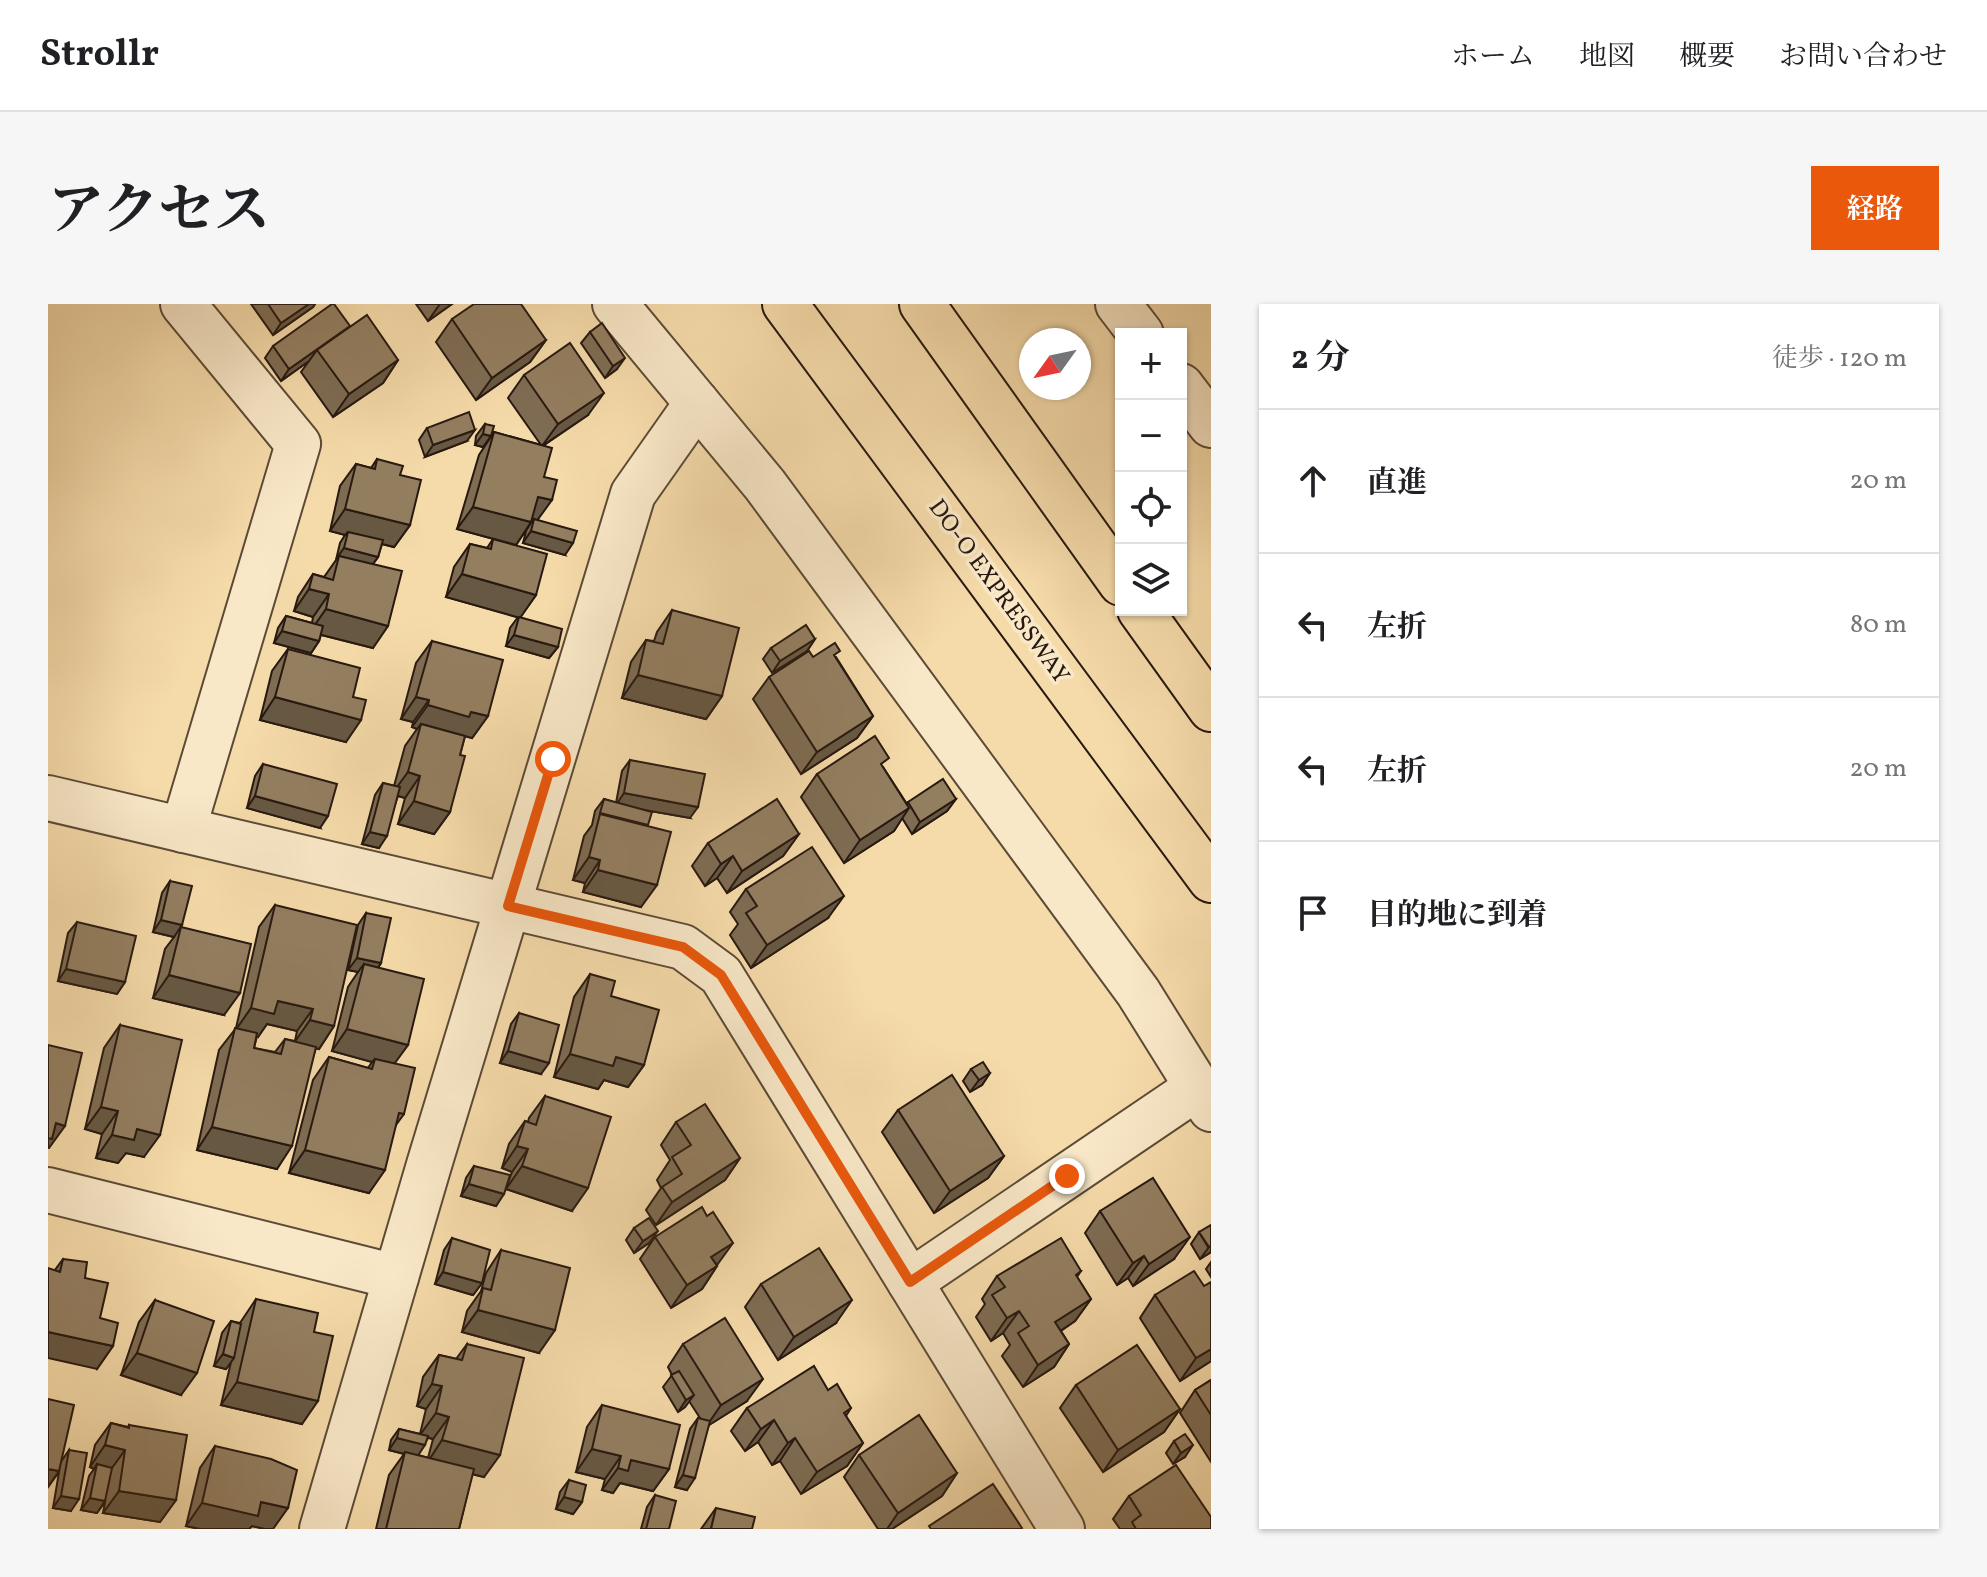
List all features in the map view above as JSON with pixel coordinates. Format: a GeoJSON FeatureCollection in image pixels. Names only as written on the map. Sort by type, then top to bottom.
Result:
{"type":"FeatureCollection","features":[{"type":"Feature","properties":{"kind":"highway","name":"DO-O EXPRESSWAY"},"geometry":{"type":"LineString","coordinates":[[785,304],[1211,880]]}},
{"type":"Feature","properties":{"kind":"highway"},"geometry":{"type":"LineString","coordinates":[[922,304],[1115,575]]}},
{"type":"Feature","properties":{"kind":"highway"},"geometry":{"type":"LineString","coordinates":[[1144,616],[1211,709]]}},
{"type":"Feature","properties":{"kind":"street"},"geometry":{"type":"LineString","coordinates":[[183,304],[298,444],[183,830]]}},
{"type":"Feature","properties":{"kind":"street"},"geometry":{"type":"LineString","coordinates":[[615,304],[765,485],[1128,979],[1204,1098],[910,1282]]}},
{"type":"Feature","properties":{"kind":"street"},"geometry":{"type":"LineString","coordinates":[[1118,304],[1136,328]]}},
{"type":"Feature","properties":{"kind":"street"},"geometry":{"type":"LineString","coordinates":[[1187,394],[1211,425]]}},
{"type":"Feature","properties":{"kind":"street"},"geometry":{"type":"LineString","coordinates":[[322,1529],[633,494],[697,403]]}},
{"type":"Feature","properties":{"kind":"street"},"geometry":{"type":"LineString","coordinates":[[48,798],[683,947],[721,975],[1062,1529]]}},
{"type":"Feature","properties":{"kind":"street"},"geometry":{"type":"LineString","coordinates":[[48,1190],[396,1277]]}},
{"type":"Feature","properties":{"kind":"building"},"geometry":{"type":"Polygon","coordinates":[[[268,304],[309,304],[281,323],[268,304]]]}},
{"type":"Feature","properties":{"kind":"building"},"geometry":{"type":"Polygon","coordinates":[[[332,304],[350,326],[289,369],[273,346],[332,304]]]}},
{"type":"Feature","properties":{"kind":"building"},"geometry":{"type":"Polygon","coordinates":[[[474,304],[521,304],[546,340],[492,378],[452,319],[474,304]]]}},
{"type":"Feature","properties":{"kind":"building"},"geometry":{"type":"Polygon","coordinates":[[[367,315],[398,360],[349,394],[317,350],[367,315]]]}},
{"type":"Feature","properties":{"kind":"building"},"geometry":{"type":"Polygon","coordinates":[[[602,323],[625,358],[613,366],[590,332],[602,323]]]}},
{"type":"Feature","properties":{"kind":"building"},"geometry":{"type":"Polygon","coordinates":[[[570,343],[604,393],[558,424],[524,375],[570,343]]]}},
{"type":"Feature","properties":{"kind":"building"},"geometry":{"type":"Polygon","coordinates":[[[469,412],[475,430],[433,445],[427,428],[469,412]]]}},
{"type":"Feature","properties":{"kind":"building"},"geometry":{"type":"Polygon","coordinates":[[[485,424],[494,426],[491,436],[483,434],[485,424]]]}},
{"type":"Feature","properties":{"kind":"building"},"geometry":{"type":"Polygon","coordinates":[[[494,432],[552,448],[544,477],[557,480],[552,500],[538,497],[531,522],[473,507],[494,432]]]}},
{"type":"Feature","properties":{"kind":"building"},"geometry":{"type":"Polygon","coordinates":[[[377,459],[403,466],[400,475],[421,480],[410,525],[345,509],[356,464],[375,469],[377,459]]]}},
{"type":"Feature","properties":{"kind":"building"},"geometry":{"type":"Polygon","coordinates":[[[534,519],[577,531],[573,543],[531,531],[534,519]]]}},
{"type":"Feature","properties":{"kind":"building"},"geometry":{"type":"Polygon","coordinates":[[[348,532],[383,540],[378,557],[344,548],[348,532]]]}},
{"type":"Feature","properties":{"kind":"building"},"geometry":{"type":"Polygon","coordinates":[[[493,539],[547,554],[536,595],[462,574],[470,544],[491,549],[493,539]]]}},
{"type":"Feature","properties":{"kind":"building"},"geometry":{"type":"Polygon","coordinates":[[[339,556],[402,571],[388,626],[326,609],[329,594],[309,589],[313,574],[333,580],[339,556]]]}},
{"type":"Feature","properties":{"kind":"building"},"geometry":{"type":"Polygon","coordinates":[[[672,610],[739,628],[722,696],[638,675],[646,640],[663,644],[672,610]]]}},
{"type":"Feature","properties":{"kind":"building"},"geometry":{"type":"Polygon","coordinates":[[[286,616],[323,626],[319,641],[282,631],[286,616]]]}},
{"type":"Feature","properties":{"kind":"building"},"geometry":{"type":"Polygon","coordinates":[[[519,617],[562,629],[558,647],[514,635],[519,617]]]}},
{"type":"Feature","properties":{"kind":"building"},"geometry":{"type":"Polygon","coordinates":[[[806,625],[815,639],[780,661],[771,648],[806,625]]]}},
{"type":"Feature","properties":{"kind":"building"},"geometry":{"type":"Polygon","coordinates":[[[432,641],[503,660],[488,716],[471,712],[469,717],[428,705],[429,700],[416,697],[432,641]]]}},
{"type":"Feature","properties":{"kind":"building"},"geometry":{"type":"Polygon","coordinates":[[[835,643],[840,651],[834,655],[873,716],[817,752],[769,677],[809,651],[813,657],[835,643]]]}},
{"type":"Feature","properties":{"kind":"building"},"geometry":{"type":"Polygon","coordinates":[[[288,649],[360,668],[353,697],[366,700],[361,720],[275,697],[288,649]]]}},
{"type":"Feature","properties":{"kind":"building"},"geometry":{"type":"Polygon","coordinates":[[[421,724],[465,736],[460,755],[465,756],[450,812],[414,801],[420,776],[408,772],[421,724]]]}},
{"type":"Feature","properties":{"kind":"building"},"geometry":{"type":"Polygon","coordinates":[[[875,736],[889,758],[881,764],[909,808],[860,840],[817,774],[875,736]]]}},
{"type":"Feature","properties":{"kind":"building"},"geometry":{"type":"Polygon","coordinates":[[[630,760],[705,774],[698,807],[624,793],[630,760]]]}},
{"type":"Feature","properties":{"kind":"building"},"geometry":{"type":"Polygon","coordinates":[[[263,764],[337,784],[328,816],[255,796],[263,764]]]}},
{"type":"Feature","properties":{"kind":"building"},"geometry":{"type":"Polygon","coordinates":[[[943,779],[956,799],[920,822],[908,802],[943,779]]]}},
{"type":"Feature","properties":{"kind":"building"},"geometry":{"type":"Polygon","coordinates":[[[383,783],[400,787],[387,836],[370,832],[383,783]]]}},
{"type":"Feature","properties":{"kind":"building"},"geometry":{"type":"Polygon","coordinates":[[[604,799],[652,812],[648,825],[600,813],[604,799]]]}},
{"type":"Feature","properties":{"kind":"building"},"geometry":{"type":"Polygon","coordinates":[[[777,799],[799,834],[742,871],[733,856],[721,864],[708,843],[777,799]]]}},
{"type":"Feature","properties":{"kind":"building"},"geometry":{"type":"Polygon","coordinates":[[[600,814],[671,832],[657,885],[598,870],[600,860],[589,857],[600,814]]]}},
{"type":"Feature","properties":{"kind":"building"},"geometry":{"type":"Polygon","coordinates":[[[812,847],[844,896],[767,945],[746,913],[757,906],[746,889],[812,847]]]}},
{"type":"Feature","properties":{"kind":"building"},"geometry":{"type":"Polygon","coordinates":[[[170,881],[192,886],[182,925],[161,920],[170,881]]]}},
{"type":"Feature","properties":{"kind":"building"},"geometry":{"type":"Polygon","coordinates":[[[275,905],[357,925],[334,1026],[310,1020],[313,1009],[278,1001],[274,1014],[251,1008],[275,905]]]}},
{"type":"Feature","properties":{"kind":"building"},"geometry":{"type":"Polygon","coordinates":[[[366,913],[391,918],[381,963],[357,958],[366,913]]]}},
{"type":"Feature","properties":{"kind":"building"},"geometry":{"type":"Polygon","coordinates":[[[77,922],[136,936],[125,982],[66,969],[77,922]]]}},
{"type":"Feature","properties":{"kind":"building"},"geometry":{"type":"Polygon","coordinates":[[[181,927],[251,944],[240,993],[169,975],[181,927]]]}},
{"type":"Feature","properties":{"kind":"building"},"geometry":{"type":"Polygon","coordinates":[[[364,964],[424,979],[408,1045],[347,1029],[364,964]]]}},
{"type":"Feature","properties":{"kind":"building"},"geometry":{"type":"Polygon","coordinates":[[[590,974],[615,981],[611,996],[659,1010],[644,1065],[616,1057],[613,1066],[570,1054],[590,974]]]}},
{"type":"Feature","properties":{"kind":"building"},"geometry":{"type":"Polygon","coordinates":[[[519,1013],[559,1025],[549,1063],[508,1051],[519,1013]]]}},
{"type":"Feature","properties":{"kind":"building"},"geometry":{"type":"Polygon","coordinates":[[[120,1025],[182,1040],[160,1135],[137,1129],[134,1140],[112,1135],[118,1111],[101,1107],[120,1025]]]}},
{"type":"Feature","properties":{"kind":"building"},"geometry":{"type":"Polygon","coordinates":[[[235,1028],[257,1033],[254,1048],[281,1054],[285,1039],[316,1047],[292,1146],[212,1127],[235,1028]]]}},
{"type":"Feature","properties":{"kind":"building"},"geometry":{"type":"Polygon","coordinates":[[[48,1045],[82,1053],[65,1126],[56,1123],[52,1139],[48,1138],[48,1045]]]}},
{"type":"Feature","properties":{"kind":"building"},"geometry":{"type":"Polygon","coordinates":[[[329,1057],[372,1069],[375,1059],[415,1068],[404,1114],[399,1113],[385,1170],[305,1150],[329,1057]]]}},
{"type":"Feature","properties":{"kind":"building"},"geometry":{"type":"Polygon","coordinates":[[[983,1062],[990,1073],[979,1080],[971,1069],[983,1062]]]}},
{"type":"Feature","properties":{"kind":"building"},"geometry":{"type":"Polygon","coordinates":[[[952,1075],[1004,1156],[950,1191],[898,1110],[952,1075]]]}},
{"type":"Feature","properties":{"kind":"building"},"geometry":{"type":"Polygon","coordinates":[[[545,1096],[611,1117],[588,1188],[522,1166],[528,1149],[517,1146],[525,1121],[536,1125],[545,1096]]]}},
{"type":"Feature","properties":{"kind":"building"},"geometry":{"type":"Polygon","coordinates":[[[705,1104],[740,1158],[672,1202],[662,1187],[682,1174],[672,1157],[691,1145],[676,1122],[705,1104]]]}},
{"type":"Feature","properties":{"kind":"building"},"geometry":{"type":"Polygon","coordinates":[[[474,1166],[510,1175],[504,1194],[469,1184],[474,1166]]]}},
{"type":"Feature","properties":{"kind":"building"},"geometry":{"type":"Polygon","coordinates":[[[1153,1178],[1190,1237],[1149,1264],[1144,1256],[1133,1263],[1100,1211],[1153,1178]]]}},
{"type":"Feature","properties":{"kind":"building"},"geometry":{"type":"Polygon","coordinates":[[[702,1207],[707,1216],[713,1212],[733,1243],[711,1257],[717,1266],[687,1285],[655,1237],[702,1207]]]}},
{"type":"Feature","properties":{"kind":"building"},"geometry":{"type":"Polygon","coordinates":[[[649,1218],[658,1231],[643,1241],[634,1228],[649,1218]]]}},
{"type":"Feature","properties":{"kind":"building"},"geometry":{"type":"Polygon","coordinates":[[[1211,1225],[1211,1246],[1209,1247],[1199,1232],[1211,1225]]]}},
{"type":"Feature","properties":{"kind":"building"},"geometry":{"type":"Polygon","coordinates":[[[452,1238],[490,1250],[482,1283],[443,1272],[452,1238]]]}},
{"type":"Feature","properties":{"kind":"building"},"geometry":{"type":"Polygon","coordinates":[[[1061,1238],[1081,1271],[1076,1275],[1091,1299],[1055,1322],[1069,1344],[1038,1365],[1018,1333],[1029,1326],[1019,1311],[1007,1318],[992,1295],[1005,1287],[997,1276],[1061,1238]]]}},
{"type":"Feature","properties":{"kind":"building"},"geometry":{"type":"Polygon","coordinates":[[[819,1248],[852,1300],[794,1337],[761,1284],[819,1248]]]}},
{"type":"Feature","properties":{"kind":"building"},"geometry":{"type":"Polygon","coordinates":[[[501,1250],[570,1268],[555,1330],[478,1310],[483,1288],[491,1290],[501,1250]]]}},
{"type":"Feature","properties":{"kind":"building"},"geometry":{"type":"Polygon","coordinates":[[[63,1259],[87,1262],[85,1278],[108,1283],[100,1318],[118,1323],[113,1346],[48,1332],[48,1268],[60,1272],[63,1259]]]}},
{"type":"Feature","properties":{"kind":"building"},"geometry":{"type":"Polygon","coordinates":[[[1194,1271],[1204,1286],[1211,1282],[1211,1349],[1196,1358],[1155,1295],[1194,1271]]]}},
{"type":"Feature","properties":{"kind":"building"},"geometry":{"type":"Polygon","coordinates":[[[256,1299],[318,1313],[314,1332],[333,1336],[318,1401],[237,1382],[256,1299]]]}},
{"type":"Feature","properties":{"kind":"building"},"geometry":{"type":"Polygon","coordinates":[[[155,1300],[214,1321],[197,1373],[137,1353],[155,1300]]]}},
{"type":"Feature","properties":{"kind":"building"},"geometry":{"type":"Polygon","coordinates":[[[725,1318],[763,1379],[721,1405],[683,1344],[725,1318]]]}},
{"type":"Feature","properties":{"kind":"building"},"geometry":{"type":"Polygon","coordinates":[[[231,1321],[241,1324],[234,1358],[223,1354],[231,1321]]]}},
{"type":"Feature","properties":{"kind":"building"},"geometry":{"type":"Polygon","coordinates":[[[467,1344],[524,1358],[500,1455],[442,1440],[449,1417],[436,1413],[442,1386],[432,1384],[439,1355],[462,1360],[467,1344]]]}},
{"type":"Feature","properties":{"kind":"building"},"geometry":{"type":"Polygon","coordinates":[[[1137,1345],[1180,1409],[1118,1450],[1076,1385],[1137,1345]]]}},
{"type":"Feature","properties":{"kind":"building"},"geometry":{"type":"Polygon","coordinates":[[[814,1366],[828,1390],[837,1384],[851,1408],[844,1413],[863,1443],[817,1472],[795,1438],[788,1443],[774,1420],[761,1429],[747,1408],[814,1366]]]}},
{"type":"Feature","properties":{"kind":"building"},"geometry":{"type":"Polygon","coordinates":[[[679,1371],[694,1395],[686,1400],[671,1375],[679,1371]]]}},
{"type":"Feature","properties":{"kind":"building"},"geometry":{"type":"Polygon","coordinates":[[[1211,1380],[1211,1415],[1195,1390],[1211,1380]]]}},
{"type":"Feature","properties":{"kind":"building"},"geometry":{"type":"Polygon","coordinates":[[[48,1399],[74,1405],[59,1471],[48,1469],[48,1399]]]}},
{"type":"Feature","properties":{"kind":"building"},"geometry":{"type":"Polygon","coordinates":[[[602,1405],[680,1425],[669,1469],[631,1460],[628,1471],[618,1468],[621,1456],[592,1449],[602,1405]]]}},
{"type":"Feature","properties":{"kind":"building"},"geometry":{"type":"Polygon","coordinates":[[[919,1415],[957,1473],[898,1513],[859,1455],[919,1415]]]}},
{"type":"Feature","properties":{"kind":"building"},"geometry":{"type":"Polygon","coordinates":[[[698,1418],[710,1421],[695,1478],[683,1475],[698,1418]]]}},
{"type":"Feature","properties":{"kind":"building"},"geometry":{"type":"Polygon","coordinates":[[[111,1423],[187,1435],[176,1500],[119,1491],[125,1450],[105,1445],[111,1423]]]}},
{"type":"Feature","properties":{"kind":"building"},"geometry":{"type":"Polygon","coordinates":[[[399,1429],[428,1436],[425,1445],[397,1438],[399,1429]]]}},
{"type":"Feature","properties":{"kind":"building"},"geometry":{"type":"Polygon","coordinates":[[[1185,1434],[1193,1445],[1181,1453],[1174,1441],[1185,1434]]]}},
{"type":"Feature","properties":{"kind":"building"},"geometry":{"type":"Polygon","coordinates":[[[215,1446],[271,1459],[297,1470],[288,1508],[261,1502],[258,1516],[202,1503],[215,1446]]]}},
{"type":"Feature","properties":{"kind":"building"},"geometry":{"type":"Polygon","coordinates":[[[69,1450],[87,1453],[79,1499],[61,1496],[69,1450]]]}},
{"type":"Feature","properties":{"kind":"building"},"geometry":{"type":"Polygon","coordinates":[[[405,1452],[474,1469],[459,1529],[386,1529],[405,1452]]]}},
{"type":"Feature","properties":{"kind":"building"},"geometry":{"type":"Polygon","coordinates":[[[97,1464],[112,1468],[105,1501],[90,1498],[97,1464]]]}},
{"type":"Feature","properties":{"kind":"building"},"geometry":{"type":"Polygon","coordinates":[[[1176,1465],[1211,1517],[1211,1529],[1136,1529],[1132,1522],[1141,1515],[1129,1496],[1176,1465]]]}},
{"type":"Feature","properties":{"kind":"building"},"geometry":{"type":"Polygon","coordinates":[[[569,1480],[586,1485],[582,1502],[564,1497],[569,1480]]]}},
{"type":"Feature","properties":{"kind":"building"},"geometry":{"type":"Polygon","coordinates":[[[993,1484],[1022,1528],[931,1529],[929,1526],[993,1484]]]}},
{"type":"Feature","properties":{"kind":"building"},"geometry":{"type":"Polygon","coordinates":[[[655,1495],[676,1501],[669,1529],[646,1529],[655,1495]]]}},
{"type":"Feature","properties":{"kind":"building"},"geometry":{"type":"Polygon","coordinates":[[[716,1508],[755,1517],[752,1529],[711,1529],[716,1508]]]}},
{"type":"Feature","properties":{"kind":"route"},"geometry":{"type":"LineString","coordinates":[[553,759],[508,906],[683,947],[721,975],[910,1282],[1067,1176]]}}]}
